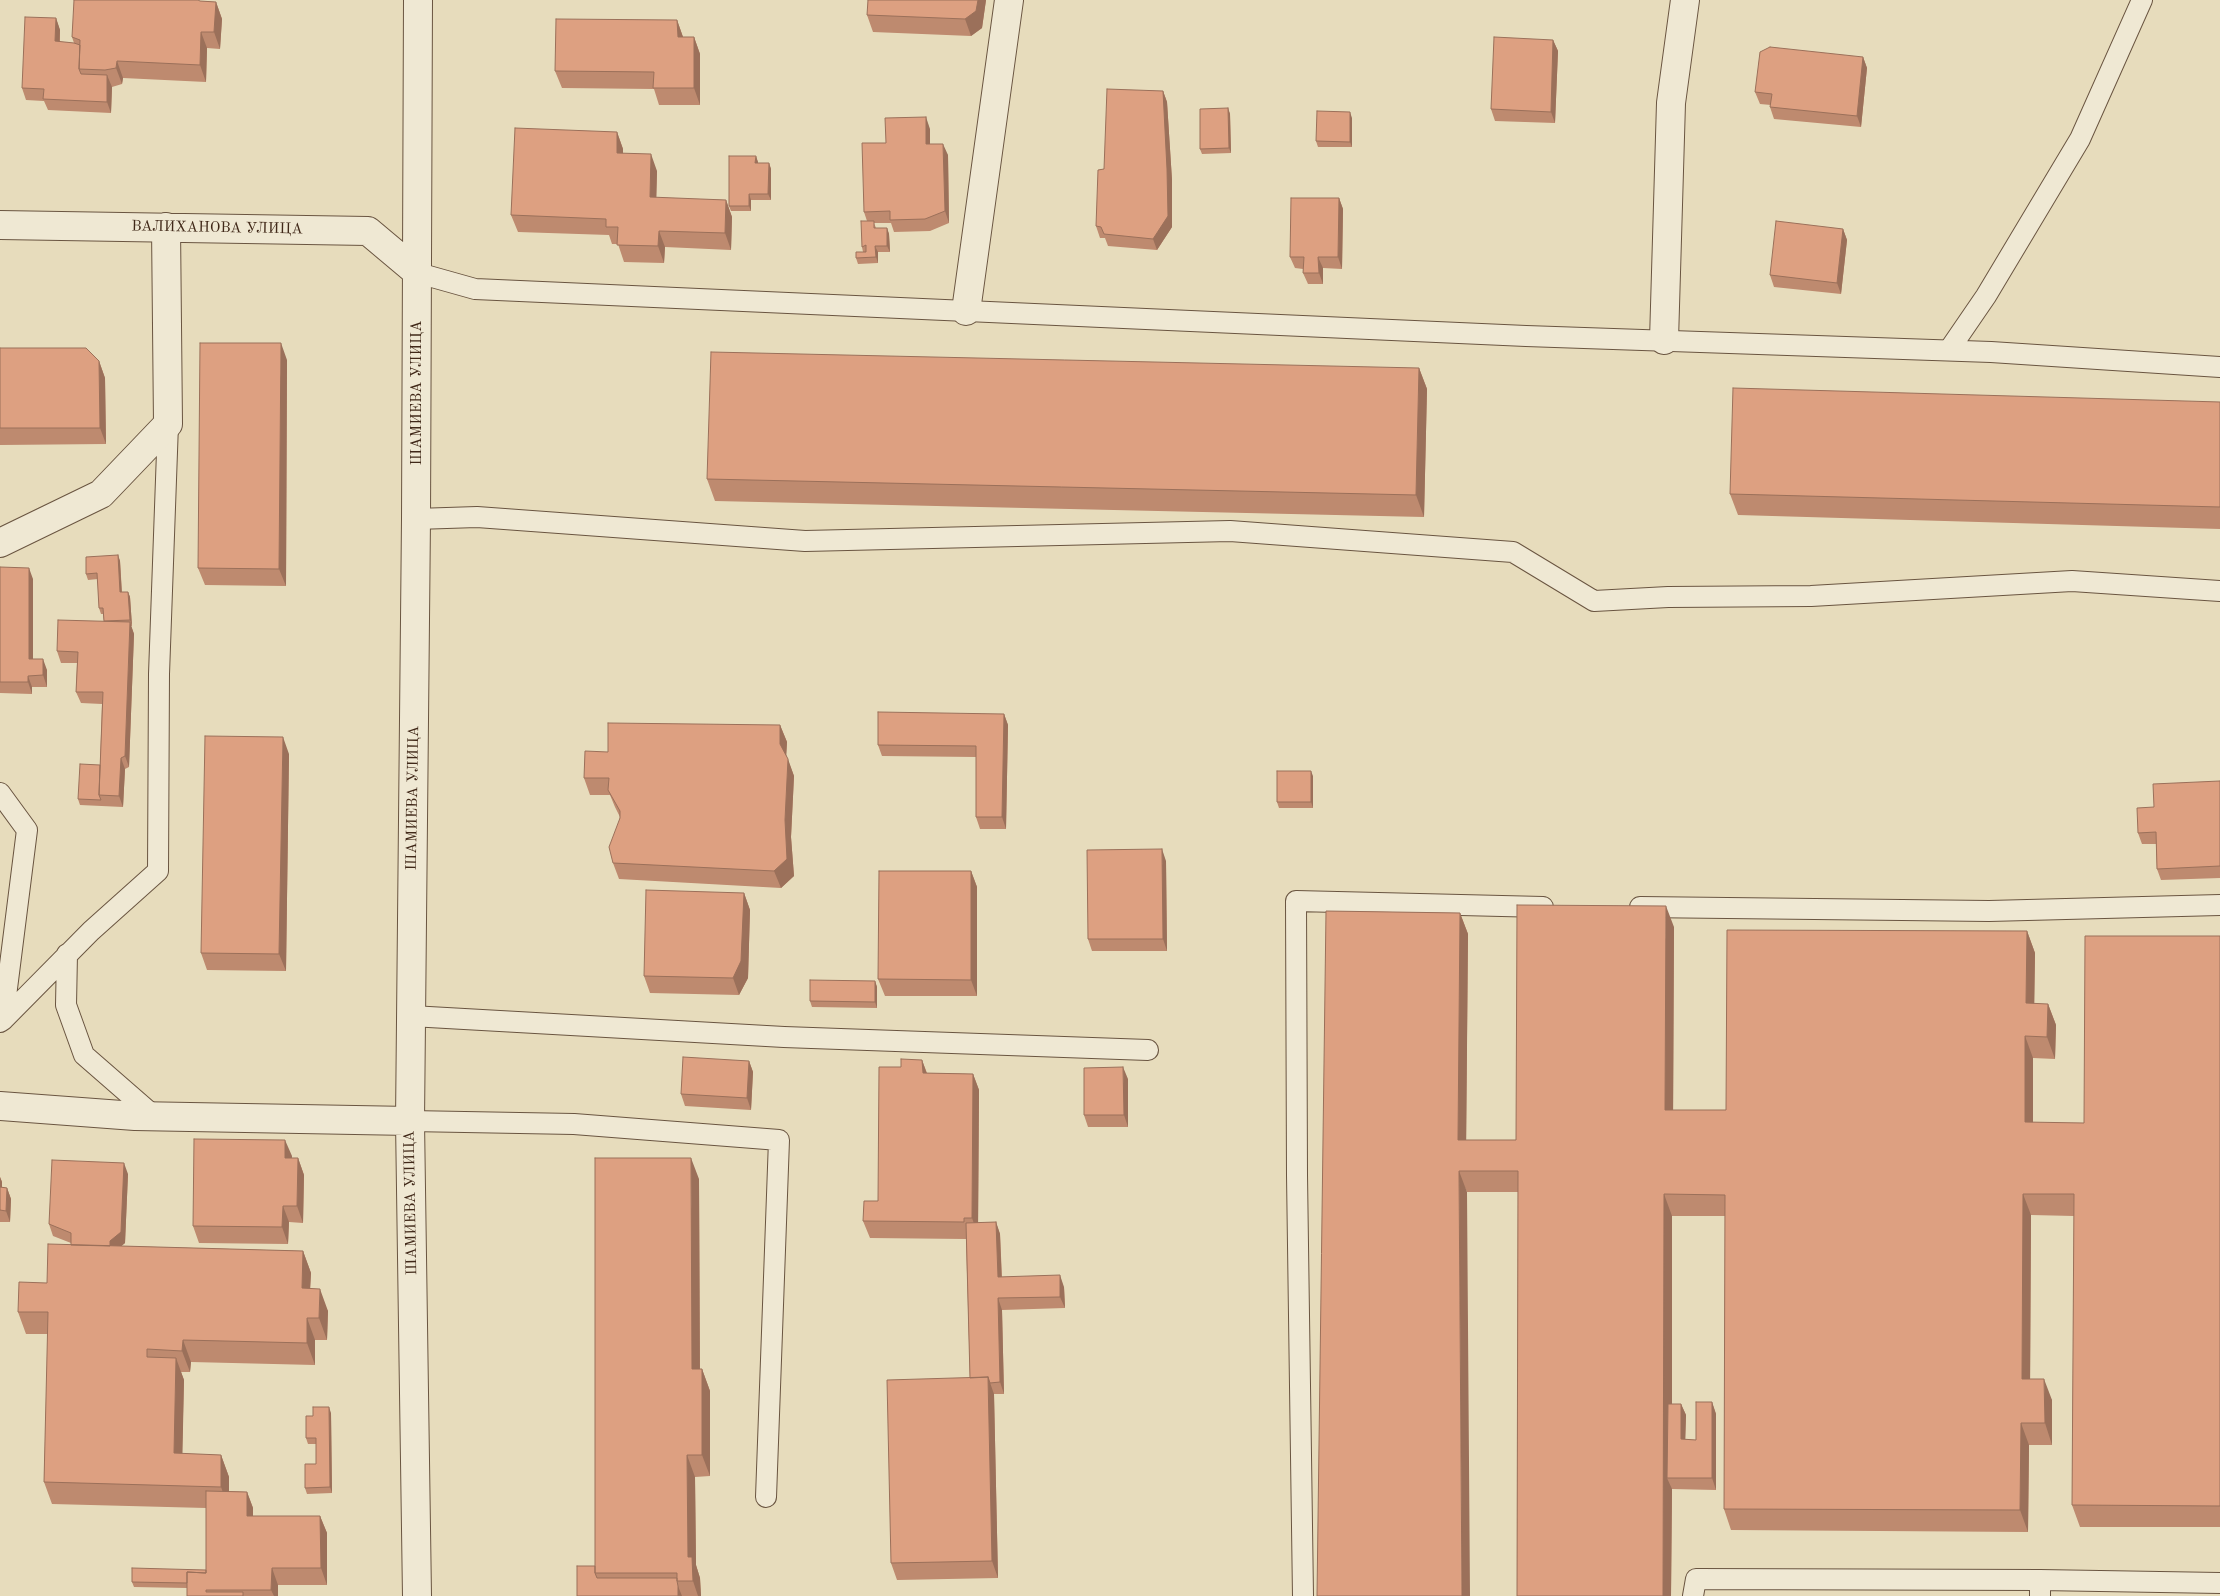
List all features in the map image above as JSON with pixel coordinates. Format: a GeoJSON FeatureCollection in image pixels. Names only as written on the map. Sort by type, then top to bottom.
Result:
{"type":"FeatureCollection","features":[{"type":"Feature","properties":{"kind":"street","name":"ШАМИЕВА УЛИЦА"},"geometry":{"type":"LineString","coordinates":[[417,1596],[410,1121],[418,273],[418,0]]}},
{"type":"Feature","properties":{"kind":"street"},"geometry":{"type":"LineString","coordinates":[[966,311],[1009,0]]}},
{"type":"Feature","properties":{"kind":"street"},"geometry":{"type":"LineString","coordinates":[[1664,340],[1671,103],[1685,0]]}},
{"type":"Feature","properties":{"kind":"street","name":"ВАЛИХАНОВА УЛИЦА"},"geometry":{"type":"LineString","coordinates":[[0,225],[368,231],[418,273]]}},
{"type":"Feature","properties":{"kind":"street"},"geometry":{"type":"LineString","coordinates":[[0,543],[101,494],[168,424],[166,227]]}},
{"type":"Feature","properties":{"kind":"street"},"geometry":{"type":"LineString","coordinates":[[0,1106],[154,1116],[410,1121]]}},
{"type":"Feature","properties":{"kind":"lane"},"geometry":{"type":"LineString","coordinates":[[1949,350],[1986,296],[2080,139],[2142,0]]}},
{"type":"Feature","properties":{"kind":"lane"},"geometry":{"type":"LineString","coordinates":[[418,273],[475,289],[1664,340],[1949,350],[2220,366]]}},
{"type":"Feature","properties":{"kind":"lane"},"geometry":{"type":"LineString","coordinates":[[2,1021],[67,954],[158,871],[159,674],[168,424]]}},
{"type":"Feature","properties":{"kind":"lane"},"geometry":{"type":"LineString","coordinates":[[416,519],[477,517],[805,541],[1230,531],[1513,552],[1594,601],[1668,597],[1811,596],[2072,581],[2220,591]]}},
{"type":"Feature","properties":{"kind":"lane"},"geometry":{"type":"LineString","coordinates":[[0,793],[27,830],[2,1021]]}},
{"type":"Feature","properties":{"kind":"lane"},"geometry":{"type":"LineString","coordinates":[[1303,1596],[1296,1175],[1296,900],[1559,907]]}},
{"type":"Feature","properties":{"kind":"lane"},"geometry":{"type":"LineString","coordinates":[[1619,907],[1989,911],[2220,905]]}},
{"type":"Feature","properties":{"kind":"lane"},"geometry":{"type":"LineString","coordinates":[[67,954],[66,1005],[84,1055],[154,1116]]}},
{"type":"Feature","properties":{"kind":"lane"},"geometry":{"type":"LineString","coordinates":[[411,1016],[784,1036],[1148,1050]]}},
{"type":"Feature","properties":{"kind":"lane"},"geometry":{"type":"LineString","coordinates":[[410,1121],[574,1124],[779,1140],[766,1497]]}},
{"type":"Feature","properties":{"kind":"lane"},"geometry":{"type":"LineString","coordinates":[[1693,1596],[1696,1579],[2040,1588],[2220,1584]]}},
{"type":"Feature","properties":{"kind":"building"},"geometry":{"type":"Polygon","coordinates":[[[74,0],[198,0],[216,2],[214,32],[201,32],[200,65],[117,61],[116,68],[105,70],[79,69],[80,40],[72,37],[74,0]]]}},
{"type":"Feature","properties":{"kind":"building"},"geometry":{"type":"Polygon","coordinates":[[[868,0],[978,0],[976,11],[965,19],[867,15],[868,0]]]}},
{"type":"Feature","properties":{"kind":"building"},"geometry":{"type":"Polygon","coordinates":[[[25,17],[56,18],[55,41],[80,45],[79,69],[81,74],[107,75],[107,102],[43,99],[44,89],[22,88],[25,17]]]}},
{"type":"Feature","properties":{"kind":"building"},"geometry":{"type":"Polygon","coordinates":[[[556,19],[677,20],[678,37],[694,37],[694,88],[653,88],[654,72],[555,71],[556,19]]]}},
{"type":"Feature","properties":{"kind":"building"},"geometry":{"type":"Polygon","coordinates":[[[1494,37],[1553,40],[1551,112],[1491,109],[1494,37]]]}},
{"type":"Feature","properties":{"kind":"building"},"geometry":{"type":"Polygon","coordinates":[[[1770,47],[1863,57],[1857,116],[1770,107],[1772,94],[1755,92],[1760,52],[1770,47]]]}},
{"type":"Feature","properties":{"kind":"building"},"geometry":{"type":"Polygon","coordinates":[[[1107,89],[1163,91],[1168,216],[1153,239],[1104,234],[1101,227],[1096,226],[1098,170],[1104,169],[1107,89]]]}},
{"type":"Feature","properties":{"kind":"building"},"geometry":{"type":"Polygon","coordinates":[[[1228,108],[1229,148],[1200,149],[1200,109],[1228,108]]]}},
{"type":"Feature","properties":{"kind":"building"},"geometry":{"type":"Polygon","coordinates":[[[1317,111],[1350,112],[1350,142],[1316,141],[1317,111]]]}},
{"type":"Feature","properties":{"kind":"building"},"geometry":{"type":"Polygon","coordinates":[[[926,117],[926,144],[943,144],[945,211],[925,219],[890,220],[890,211],[864,212],[862,143],[886,143],[885,118],[926,117]]]}},
{"type":"Feature","properties":{"kind":"building"},"geometry":{"type":"Polygon","coordinates":[[[515,128],[617,132],[617,153],[651,154],[650,197],[726,200],[725,233],[659,231],[658,246],[617,245],[618,227],[606,227],[606,219],[511,215],[515,128]]]}},
{"type":"Feature","properties":{"kind":"building"},"geometry":{"type":"Polygon","coordinates":[[[729,156],[756,156],[755,163],[769,163],[768,194],[749,194],[749,206],[729,206],[729,156]]]}},
{"type":"Feature","properties":{"kind":"building"},"geometry":{"type":"Polygon","coordinates":[[[1291,198],[1339,198],[1338,257],[1318,257],[1319,273],[1303,273],[1304,257],[1290,257],[1291,198]]]}},
{"type":"Feature","properties":{"kind":"building"},"geometry":{"type":"Polygon","coordinates":[[[861,221],[874,221],[874,228],[887,228],[887,246],[875,246],[876,257],[856,258],[856,252],[866,252],[866,245],[862,247],[861,221]]]}},
{"type":"Feature","properties":{"kind":"building"},"geometry":{"type":"Polygon","coordinates":[[[1776,221],[1843,229],[1837,283],[1770,275],[1776,221]]]}},
{"type":"Feature","properties":{"kind":"building"},"geometry":{"type":"Polygon","coordinates":[[[200,343],[281,343],[279,569],[198,568],[200,343]]]}},
{"type":"Feature","properties":{"kind":"building"},"geometry":{"type":"Polygon","coordinates":[[[0,348],[86,348],[99,361],[100,428],[0,428],[0,348]]]}},
{"type":"Feature","properties":{"kind":"building"},"geometry":{"type":"Polygon","coordinates":[[[711,352],[1419,368],[1416,495],[707,479],[711,352]]]}},
{"type":"Feature","properties":{"kind":"building"},"geometry":{"type":"Polygon","coordinates":[[[1733,388],[2220,402],[2220,507],[1730,494],[1733,388]]]}},
{"type":"Feature","properties":{"kind":"building"},"geometry":{"type":"Polygon","coordinates":[[[118,555],[120,592],[128,592],[130,620],[104,621],[103,608],[99,608],[97,573],[86,574],[86,557],[118,555]]]}},
{"type":"Feature","properties":{"kind":"building"},"geometry":{"type":"Polygon","coordinates":[[[0,567],[29,568],[29,659],[43,659],[43,675],[28,676],[28,682],[0,682],[0,567]]]}},
{"type":"Feature","properties":{"kind":"building"},"geometry":{"type":"Polygon","coordinates":[[[58,620],[130,622],[125,756],[121,758],[119,796],[99,795],[103,692],[76,692],[78,652],[57,651],[58,620]]]}},
{"type":"Feature","properties":{"kind":"building"},"geometry":{"type":"Polygon","coordinates":[[[878,712],[1004,714],[1002,817],[976,817],[976,746],[878,745],[878,712]]]}},
{"type":"Feature","properties":{"kind":"building"},"geometry":{"type":"Polygon","coordinates":[[[608,723],[780,725],[780,744],[788,759],[785,820],[787,859],[774,871],[613,863],[609,847],[620,818],[620,811],[608,790],[609,778],[584,778],[585,751],[608,752],[608,723]]]}},
{"type":"Feature","properties":{"kind":"building"},"geometry":{"type":"Polygon","coordinates":[[[205,736],[283,737],[279,954],[201,953],[205,736]]]}},
{"type":"Feature","properties":{"kind":"building"},"geometry":{"type":"Polygon","coordinates":[[[80,764],[100,765],[99,795],[101,800],[78,799],[80,764]]]}},
{"type":"Feature","properties":{"kind":"building"},"geometry":{"type":"Polygon","coordinates":[[[1277,771],[1311,771],[1311,802],[1277,802],[1277,771]]]}},
{"type":"Feature","properties":{"kind":"building"},"geometry":{"type":"Polygon","coordinates":[[[2220,781],[2220,866],[2157,869],[2156,832],[2138,833],[2137,808],[2154,807],[2153,784],[2220,781]]]}},
{"type":"Feature","properties":{"kind":"building"},"geometry":{"type":"Polygon","coordinates":[[[1162,849],[1163,939],[1088,939],[1087,850],[1162,849]]]}},
{"type":"Feature","properties":{"kind":"building"},"geometry":{"type":"Polygon","coordinates":[[[879,871],[971,871],[971,980],[878,979],[879,871]]]}},
{"type":"Feature","properties":{"kind":"building"},"geometry":{"type":"Polygon","coordinates":[[[646,890],[744,893],[741,961],[733,978],[644,976],[646,890]]]}},
{"type":"Feature","properties":{"kind":"building"},"geometry":{"type":"Polygon","coordinates":[[[1517,905],[1666,906],[1665,1110],[1726,1110],[1727,930],[2027,931],[2026,1003],[2048,1004],[2047,1037],[2025,1036],[2025,1122],[2084,1123],[2085,936],[2220,936],[2220,1506],[2072,1505],[2074,1194],[2023,1194],[2022,1379],[2044,1379],[2045,1423],[2021,1423],[2020,1510],[1724,1509],[1725,1195],[1664,1194],[1663,1596],[1517,1596],[1518,1171],[1459,1171],[1462,1596],[1317,1596],[1326,911],[1460,913],[1458,1140],[1516,1140],[1517,905]]]}},
{"type":"Feature","properties":{"kind":"building"},"geometry":{"type":"Polygon","coordinates":[[[810,980],[875,981],[875,1002],[810,1001],[810,980]]]}},
{"type":"Feature","properties":{"kind":"building"},"geometry":{"type":"Polygon","coordinates":[[[683,1057],[749,1061],[747,1098],[681,1094],[683,1057]]]}},
{"type":"Feature","properties":{"kind":"building"},"geometry":{"type":"Polygon","coordinates":[[[901,1059],[922,1060],[923,1073],[973,1074],[972,1218],[964,1218],[964,1222],[863,1221],[864,1201],[878,1201],[879,1067],[901,1067],[901,1059]]]}},
{"type":"Feature","properties":{"kind":"building"},"geometry":{"type":"Polygon","coordinates":[[[1123,1067],[1124,1115],[1084,1115],[1084,1068],[1123,1067]]]}},
{"type":"Feature","properties":{"kind":"building"},"geometry":{"type":"Polygon","coordinates":[[[194,1139],[285,1140],[285,1158],[298,1158],[297,1206],[283,1206],[282,1227],[193,1226],[194,1139]]]}},
{"type":"Feature","properties":{"kind":"building"},"geometry":{"type":"Polygon","coordinates":[[[595,1158],[691,1158],[692,1369],[702,1369],[702,1455],[687,1455],[688,1557],[692,1557],[693,1581],[677,1581],[677,1573],[595,1573],[595,1158]]]}},
{"type":"Feature","properties":{"kind":"building"},"geometry":{"type":"Polygon","coordinates":[[[52,1160],[124,1163],[121,1232],[110,1241],[110,1246],[71,1245],[71,1233],[49,1224],[52,1160]]]}},
{"type":"Feature","properties":{"kind":"building"},"geometry":{"type":"Polygon","coordinates":[[[0,1187],[7,1188],[6,1211],[0,1210],[0,1187]]]}},
{"type":"Feature","properties":{"kind":"building"},"geometry":{"type":"Polygon","coordinates":[[[996,1222],[998,1277],[1060,1275],[1060,1297],[998,1298],[1000,1382],[990,1383],[988,1377],[970,1378],[966,1223],[996,1222]]]}},
{"type":"Feature","properties":{"kind":"building"},"geometry":{"type":"Polygon","coordinates":[[[48,1244],[303,1251],[302,1288],[320,1289],[319,1318],[307,1318],[307,1343],[183,1340],[182,1351],[147,1349],[147,1357],[176,1358],[174,1453],[221,1455],[221,1487],[44,1482],[48,1312],[18,1312],[19,1282],[47,1283],[48,1244]]]}},
{"type":"Feature","properties":{"kind":"building"},"geometry":{"type":"Polygon","coordinates":[[[988,1377],[992,1561],[891,1563],[887,1380],[988,1377]]]}},
{"type":"Feature","properties":{"kind":"building"},"geometry":{"type":"Polygon","coordinates":[[[1696,1402],[1712,1402],[1712,1478],[1667,1478],[1668,1404],[1681,1404],[1681,1439],[1696,1440],[1696,1402]]]}},
{"type":"Feature","properties":{"kind":"building"},"geometry":{"type":"Polygon","coordinates":[[[313,1407],[329,1407],[330,1487],[305,1488],[305,1464],[316,1464],[316,1438],[306,1438],[306,1416],[313,1416],[313,1407]]]}},
{"type":"Feature","properties":{"kind":"building"},"geometry":{"type":"Polygon","coordinates":[[[206,1491],[247,1492],[247,1516],[320,1516],[321,1568],[272,1568],[271,1590],[206,1590],[206,1592],[243,1592],[243,1596],[187,1596],[187,1572],[206,1573],[206,1491]]]}},
{"type":"Feature","properties":{"kind":"building"},"geometry":{"type":"Polygon","coordinates":[[[577,1566],[595,1566],[597,1578],[677,1578],[678,1596],[577,1596],[577,1566]]]}},
{"type":"Feature","properties":{"kind":"building"},"geometry":{"type":"Polygon","coordinates":[[[132,1568],[206,1570],[206,1573],[187,1572],[187,1583],[132,1582],[132,1568]]]}}]}
